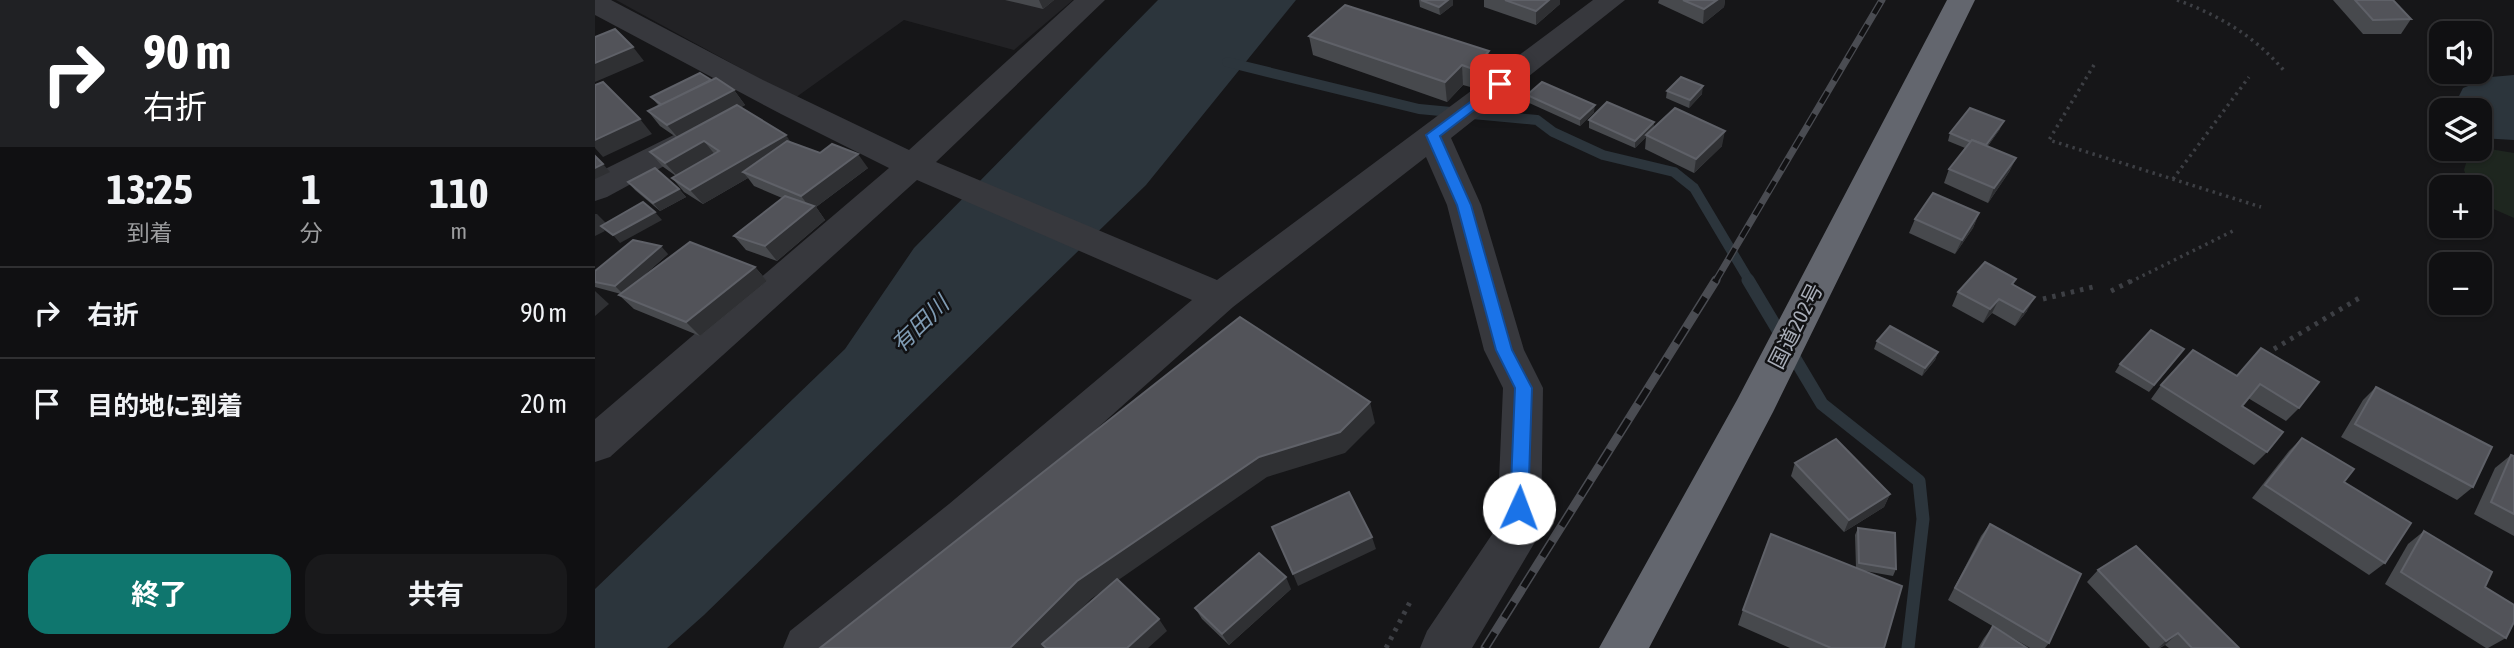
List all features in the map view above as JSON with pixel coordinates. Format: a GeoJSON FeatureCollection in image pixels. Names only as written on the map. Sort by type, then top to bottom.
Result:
{"type":"FeatureCollection","features":[{"type":"Feature","properties":{"kind":"highway","name":"国道202号"},"geometry":{"type":"LineString","coordinates":[[1623,648],[1752,412],[1961,0]]}},
{"type":"Feature","properties":{"kind":"street"},"geometry":{"type":"LineString","coordinates":[[595,444],[913,165],[1091,0]]}},
{"type":"Feature","properties":{"kind":"street"},"geometry":{"type":"LineString","coordinates":[[807,648],[965,518],[1220,297],[1611,0]]}},
{"type":"Feature","properties":{"kind":"street"},"geometry":{"type":"LineString","coordinates":[[595,3],[771,99],[913,165],[1157,267],[1220,297]]}},
{"type":"Feature","properties":{"kind":"street"},"geometry":{"type":"LineString","coordinates":[[595,189],[771,99]]}},
{"type":"Feature","properties":{"kind":"street"},"geometry":{"type":"LineString","coordinates":[[1433,135],[1464,205],[1504,350],[1523,388],[1518,532],[1444,648]]}},
{"type":"Feature","properties":{"kind":"path"},"geometry":{"type":"LineString","coordinates":[[2177,0],[2208,11],[2259,41],[2287,73]]}},
{"type":"Feature","properties":{"kind":"path"},"geometry":{"type":"LineString","coordinates":[[2094,65],[2049,140],[2261,207]]}},
{"type":"Feature","properties":{"kind":"path"},"geometry":{"type":"LineString","coordinates":[[2173,179],[2249,77]]}},
{"type":"Feature","properties":{"kind":"path"},"geometry":{"type":"LineString","coordinates":[[2111,291],[2235,230]]}},
{"type":"Feature","properties":{"kind":"path"},"geometry":{"type":"LineString","coordinates":[[2043,299],[2097,286]]}},
{"type":"Feature","properties":{"kind":"path"},"geometry":{"type":"LineString","coordinates":[[2274,349],[2361,297]]}},
{"type":"Feature","properties":{"kind":"path"},"geometry":{"type":"LineString","coordinates":[[1386,648],[1410,602]]}},
{"type":"Feature","properties":{"kind":"shaded area"},"geometry":{"type":"Polygon","coordinates":[[[616,0],[1073,0],[1014,50],[904,20],[795,98],[616,0]]]}},
{"type":"Feature","properties":{"kind":"shaded area"},"geometry":{"type":"Polygon","coordinates":[[[2492,149],[2514,153],[2514,218],[2492,208],[2492,175],[2466,175],[2467,161],[2492,161],[2492,149]]]}},
{"type":"Feature","properties":{"kind":"water","name":"有田川"},"geometry":{"type":"Polygon","coordinates":[[[1158,0],[1296,0],[1146,185],[704,615],[667,648],[595,648],[595,589],[845,349],[914,248],[1158,0]]]}},
{"type":"Feature","properties":{"kind":"water"},"geometry":{"type":"Polygon","coordinates":[[[2514,75],[2514,140],[2492,139],[2492,98],[2458,98],[2463,88],[2473,84],[2492,84],[2492,77],[2514,75]]]}},
{"type":"Feature","properties":{"kind":"building"},"geometry":{"type":"Polygon","coordinates":[[[1421,0],[1448,0],[1439,7],[1421,0]]]}},
{"type":"Feature","properties":{"kind":"building"},"geometry":{"type":"Polygon","coordinates":[[[1505,0],[1549,0],[1536,11],[1505,0]]]}},
{"type":"Feature","properties":{"kind":"building"},"geometry":{"type":"Polygon","coordinates":[[[1683,0],[1717,0],[1704,9],[1683,0]]]}},
{"type":"Feature","properties":{"kind":"building"},"geometry":{"type":"Polygon","coordinates":[[[2355,0],[2393,0],[2411,19],[2373,20],[2355,0]]]}},
{"type":"Feature","properties":{"kind":"building"},"geometry":{"type":"Polygon","coordinates":[[[1345,5],[1489,51],[1473,69],[1462,65],[1445,82],[1309,36],[1345,5]]]}},
{"type":"Feature","properties":{"kind":"building"},"geometry":{"type":"Polygon","coordinates":[[[615,29],[633,47],[595,63],[595,37],[615,29]]]}},
{"type":"Feature","properties":{"kind":"building"},"geometry":{"type":"Polygon","coordinates":[[[700,73],[711,80],[662,105],[651,97],[700,73]]]}},
{"type":"Feature","properties":{"kind":"building"},"geometry":{"type":"Polygon","coordinates":[[[1681,77],[1703,86],[1690,100],[1667,91],[1681,77]]]}},
{"type":"Feature","properties":{"kind":"building"},"geometry":{"type":"Polygon","coordinates":[[[716,78],[734,90],[667,125],[648,111],[716,78]]]}},
{"type":"Feature","properties":{"kind":"building"},"geometry":{"type":"Polygon","coordinates":[[[603,82],[640,119],[595,140],[595,85],[603,82]]]}},
{"type":"Feature","properties":{"kind":"building"},"geometry":{"type":"Polygon","coordinates":[[[1542,82],[1595,105],[1580,119],[1527,95],[1542,82]]]}},
{"type":"Feature","properties":{"kind":"building"},"geometry":{"type":"Polygon","coordinates":[[[1607,102],[1654,122],[1635,141],[1589,120],[1607,102]]]}},
{"type":"Feature","properties":{"kind":"building"},"geometry":{"type":"Polygon","coordinates":[[[737,105],[786,135],[690,190],[672,178],[719,151],[704,141],[665,163],[650,152],[737,105]]]}},
{"type":"Feature","properties":{"kind":"building"},"geometry":{"type":"Polygon","coordinates":[[[1675,108],[1725,131],[1696,159],[1646,135],[1675,108]]]}},
{"type":"Feature","properties":{"kind":"building"},"geometry":{"type":"Polygon","coordinates":[[[1970,108],[2004,121],[1986,145],[1950,133],[1970,108]]]}},
{"type":"Feature","properties":{"kind":"building"},"geometry":{"type":"Polygon","coordinates":[[[1972,140],[2016,158],[1994,188],[1949,169],[1972,140]]]}},
{"type":"Feature","properties":{"kind":"building"},"geometry":{"type":"Polygon","coordinates":[[[787,141],[820,153],[832,144],[858,154],[801,196],[743,172],[787,141]]]}},
{"type":"Feature","properties":{"kind":"building"},"geometry":{"type":"Polygon","coordinates":[[[595,156],[603,164],[595,168],[595,156]]]}},
{"type":"Feature","properties":{"kind":"building"},"geometry":{"type":"Polygon","coordinates":[[[655,168],[679,189],[653,203],[628,182],[655,168]]]}},
{"type":"Feature","properties":{"kind":"building"},"geometry":{"type":"Polygon","coordinates":[[[1933,193],[1979,213],[1962,240],[1915,219],[1933,193]]]}},
{"type":"Feature","properties":{"kind":"building"},"geometry":{"type":"Polygon","coordinates":[[[785,196],[814,206],[765,246],[734,236],[785,196]]]}},
{"type":"Feature","properties":{"kind":"building"},"geometry":{"type":"Polygon","coordinates":[[[643,202],[655,212],[613,235],[601,226],[643,202]]]}},
{"type":"Feature","properties":{"kind":"building"},"geometry":{"type":"Polygon","coordinates":[[[633,240],[661,246],[615,286],[595,282],[595,271],[633,240]]]}},
{"type":"Feature","properties":{"kind":"building"},"geometry":{"type":"Polygon","coordinates":[[[690,242],[755,267],[686,322],[619,295],[690,242]]]}},
{"type":"Feature","properties":{"kind":"building"},"geometry":{"type":"Polygon","coordinates":[[[1985,262],[2016,279],[2012,284],[2035,297],[2023,312],[1999,299],[1990,309],[1958,292],[1985,262]]]}},
{"type":"Feature","properties":{"kind":"building"},"geometry":{"type":"Polygon","coordinates":[[[1240,317],[1370,402],[1340,432],[1259,457],[1077,581],[1010,648],[820,648],[1240,317]]]}},
{"type":"Feature","properties":{"kind":"building"},"geometry":{"type":"Polygon","coordinates":[[[1890,326],[1938,352],[1925,368],[1877,341],[1890,326]]]}},
{"type":"Feature","properties":{"kind":"building"},"geometry":{"type":"Polygon","coordinates":[[[2151,330],[2184,349],[2154,385],[2120,364],[2151,330]]]}},
{"type":"Feature","properties":{"kind":"building"},"geometry":{"type":"Polygon","coordinates":[[[2261,348],[2319,382],[2299,408],[2260,384],[2242,406],[2283,432],[2267,452],[2161,385],[2193,350],[2237,376],[2261,348]]]}},
{"type":"Feature","properties":{"kind":"building"},"geometry":{"type":"Polygon","coordinates":[[[2376,387],[2492,447],[2473,487],[2355,424],[2376,387]]]}},
{"type":"Feature","properties":{"kind":"building"},"geometry":{"type":"Polygon","coordinates":[[[2302,438],[2354,469],[2344,482],[2411,523],[2385,563],[2265,485],[2302,438]]]}},
{"type":"Feature","properties":{"kind":"building"},"geometry":{"type":"Polygon","coordinates":[[[1836,439],[1890,494],[1849,520],[1795,463],[1836,439]]]}},
{"type":"Feature","properties":{"kind":"building"},"geometry":{"type":"Polygon","coordinates":[[[2511,455],[2514,456],[2514,514],[2491,502],[2511,455]]]}},
{"type":"Feature","properties":{"kind":"building"},"geometry":{"type":"Polygon","coordinates":[[[1349,492],[1372,537],[1293,574],[1272,527],[1349,492]]]}},
{"type":"Feature","properties":{"kind":"building"},"geometry":{"type":"Polygon","coordinates":[[[1990,524],[2081,574],[2049,643],[1955,588],[1990,524]]]}},
{"type":"Feature","properties":{"kind":"building"},"geometry":{"type":"Polygon","coordinates":[[[1858,528],[1895,533],[1896,569],[1859,563],[1858,528]]]}},
{"type":"Feature","properties":{"kind":"building"},"geometry":{"type":"Polygon","coordinates":[[[2424,531],[2492,572],[2485,587],[2514,605],[2514,622],[2506,638],[2401,572],[2424,531]]]}},
{"type":"Feature","properties":{"kind":"building"},"geometry":{"type":"Polygon","coordinates":[[[1771,534],[1902,586],[1884,648],[1831,648],[1743,610],[1771,534]]]}},
{"type":"Feature","properties":{"kind":"building"},"geometry":{"type":"Polygon","coordinates":[[[2136,546],[2239,648],[2192,648],[2178,633],[2166,641],[2098,570],[2136,546]]]}},
{"type":"Feature","properties":{"kind":"building"},"geometry":{"type":"Polygon","coordinates":[[[1259,553],[1286,577],[1222,634],[1195,608],[1259,553]]]}},
{"type":"Feature","properties":{"kind":"building"},"geometry":{"type":"Polygon","coordinates":[[[1117,579],[1159,619],[1127,648],[1046,648],[1042,644],[1117,579]]]}},
{"type":"Feature","properties":{"kind":"building"},"geometry":{"type":"Polygon","coordinates":[[[1993,626],[2027,648],[1981,648],[1993,626]]]}},
{"type":"Feature","properties":{"kind":"waterway"},"geometry":{"type":"LineString","coordinates":[[1227,62],[1419,109],[1537,120],[1553,132],[1603,155],[1674,172],[1694,188],[1750,282]]}},
{"type":"Feature","properties":{"kind":"waterway"},"geometry":{"type":"LineString","coordinates":[[1748,280],[1822,404],[1919,481],[1923,519],[1908,648]]}},
{"type":"Feature","properties":{"kind":"railway"},"geometry":{"type":"LineString","coordinates":[[1715,282],[1882,0]]}},
{"type":"Feature","properties":{"kind":"railway"},"geometry":{"type":"LineString","coordinates":[[1485,648],[1716,280]]}},
{"type":"Feature","properties":{"kind":"route"},"geometry":{"type":"LineString","coordinates":[[1500,84],[1433,135],[1464,205],[1504,350],[1523,388],[1519,508]]}}]}
